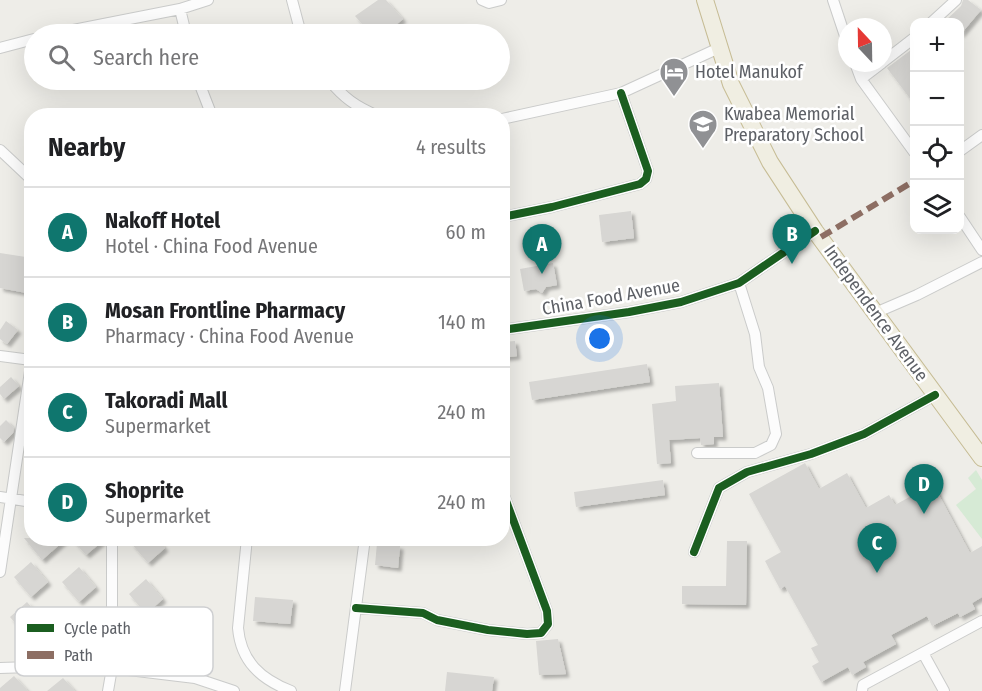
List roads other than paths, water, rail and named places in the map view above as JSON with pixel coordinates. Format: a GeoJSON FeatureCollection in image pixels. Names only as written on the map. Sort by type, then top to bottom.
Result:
{"type":"FeatureCollection","features":[{"type":"Feature","properties":{"kind":"highway","name":"Independence Avenue"},"geometry":{"type":"LineString","coordinates":[[705,0],[731,84],[770,162],[815,231],[982,458]]}},
{"type":"Feature","properties":{"kind":"street"},"geometry":{"type":"LineString","coordinates":[[104,24],[180,9],[208,0]]}},
{"type":"Feature","properties":{"kind":"street"},"geometry":{"type":"LineString","coordinates":[[292,0],[298,24]]}},
{"type":"Feature","properties":{"kind":"street"},"geometry":{"type":"LineString","coordinates":[[486,1],[501,0]]}},
{"type":"Feature","properties":{"kind":"street"},"geometry":{"type":"LineString","coordinates":[[833,0],[839,18]]}},
{"type":"Feature","properties":{"kind":"street"},"geometry":{"type":"LineString","coordinates":[[936,18],[956,0]]}},
{"type":"Feature","properties":{"kind":"street"},"geometry":{"type":"LineString","coordinates":[[180,9],[184,24]]}},
{"type":"Feature","properties":{"kind":"street"},"geometry":{"type":"LineString","coordinates":[[0,48],[24,42]]}},
{"type":"Feature","properties":{"kind":"street"},"geometry":{"type":"LineString","coordinates":[[892,55],[910,42]]}},
{"type":"Feature","properties":{"kind":"street"},"geometry":{"type":"LineString","coordinates":[[510,117],[621,93],[719,48]]}},
{"type":"Feature","properties":{"kind":"street"},"geometry":{"type":"LineString","coordinates":[[858,72],[861,79],[910,145]]}},
{"type":"Feature","properties":{"kind":"street"},"geometry":{"type":"LineString","coordinates":[[861,79],[870,72]]}},
{"type":"Feature","properties":{"kind":"street"},"geometry":{"type":"LineString","coordinates":[[202,90],[209,108]]}},
{"type":"Feature","properties":{"kind":"street"},"geometry":{"type":"LineString","coordinates":[[338,90],[358,108]]}},
{"type":"Feature","properties":{"kind":"street"},"geometry":{"type":"LineString","coordinates":[[510,215],[596,196],[640,184],[646,179],[648,171],[621,93]]}},
{"type":"Feature","properties":{"kind":"street"},"geometry":{"type":"LineString","coordinates":[[964,148],[982,135]]}},
{"type":"Feature","properties":{"kind":"street"},"geometry":{"type":"LineString","coordinates":[[0,150],[24,172]]}},
{"type":"Feature","properties":{"kind":"street"},"geometry":{"type":"LineString","coordinates":[[964,223],[982,250]]}},
{"type":"Feature","properties":{"kind":"street","name":"China Food Avenue"},"geometry":{"type":"LineString","coordinates":[[510,329],[629,312],[681,302],[739,283],[815,231]]}},
{"type":"Feature","properties":{"kind":"street"},"geometry":{"type":"LineString","coordinates":[[875,313],[917,295],[982,262]]}},
{"type":"Feature","properties":{"kind":"street"},"geometry":{"type":"LineString","coordinates":[[697,453],[755,453],[771,445],[776,434],[768,388],[759,367],[754,334],[739,283]]}},
{"type":"Feature","properties":{"kind":"street"},"geometry":{"type":"LineString","coordinates":[[0,356],[24,358]]}},
{"type":"Feature","properties":{"kind":"street"},"geometry":{"type":"LineString","coordinates":[[694,552],[719,488],[747,472],[811,454],[864,434],[935,394]]}},
{"type":"Feature","properties":{"kind":"street"},"geometry":{"type":"LineString","coordinates":[[0,569],[5,498],[24,396]]}},
{"type":"Feature","properties":{"kind":"street"},"geometry":{"type":"LineString","coordinates":[[5,498],[24,501]]}},
{"type":"Feature","properties":{"kind":"street"},"geometry":{"type":"LineString","coordinates":[[356,608],[423,613],[437,620],[488,630],[527,634],[542,633],[548,624],[547,611],[510,512]]}},
{"type":"Feature","properties":{"kind":"street"},"geometry":{"type":"LineString","coordinates":[[111,607],[112,546]]}},
{"type":"Feature","properties":{"kind":"street"},"geometry":{"type":"LineString","coordinates":[[246,546],[238,628],[239,640],[254,669],[270,682],[291,691]]}},
{"type":"Feature","properties":{"kind":"street"},"geometry":{"type":"LineString","coordinates":[[345,691],[364,546]]}},
{"type":"Feature","properties":{"kind":"street"},"geometry":{"type":"LineString","coordinates":[[861,691],[862,685],[982,621]]}},
{"type":"Feature","properties":{"kind":"street"},"geometry":{"type":"LineString","coordinates":[[923,653],[944,691]]}},
{"type":"Feature","properties":{"kind":"street"},"geometry":{"type":"LineString","coordinates":[[0,668],[15,668]]}},
{"type":"Feature","properties":{"kind":"street"},"geometry":{"type":"LineString","coordinates":[[108,691],[110,676]]}},
{"type":"Feature","properties":{"kind":"street"},"geometry":{"type":"LineString","coordinates":[[178,676],[195,678],[234,691]]}},
{"type":"Feature","properties":{"kind":"place","name":"Hotel Manukof"},"geometry":{"type":"Point","coordinates":[674,98]}},
{"type":"Feature","properties":{"kind":"place","name":"Kwabea Memorial Preparatory School"},"geometry":{"type":"Point","coordinates":[703,150]}},
{"type":"Feature","properties":{"kind":"place","name":"Mosan Frontline Pharmacy"},"geometry":{"type":"Point","coordinates":[792,264]}},
{"type":"Feature","properties":{"kind":"place","name":"Nakoff Hotel"},"geometry":{"type":"Point","coordinates":[542,274]}},
{"type":"Feature","properties":{"kind":"place","name":"Shoprite"},"geometry":{"type":"Point","coordinates":[924,514]}},
{"type":"Feature","properties":{"kind":"place","name":"Takoradi Mall"},"geometry":{"type":"Point","coordinates":[877,573]}}]}
